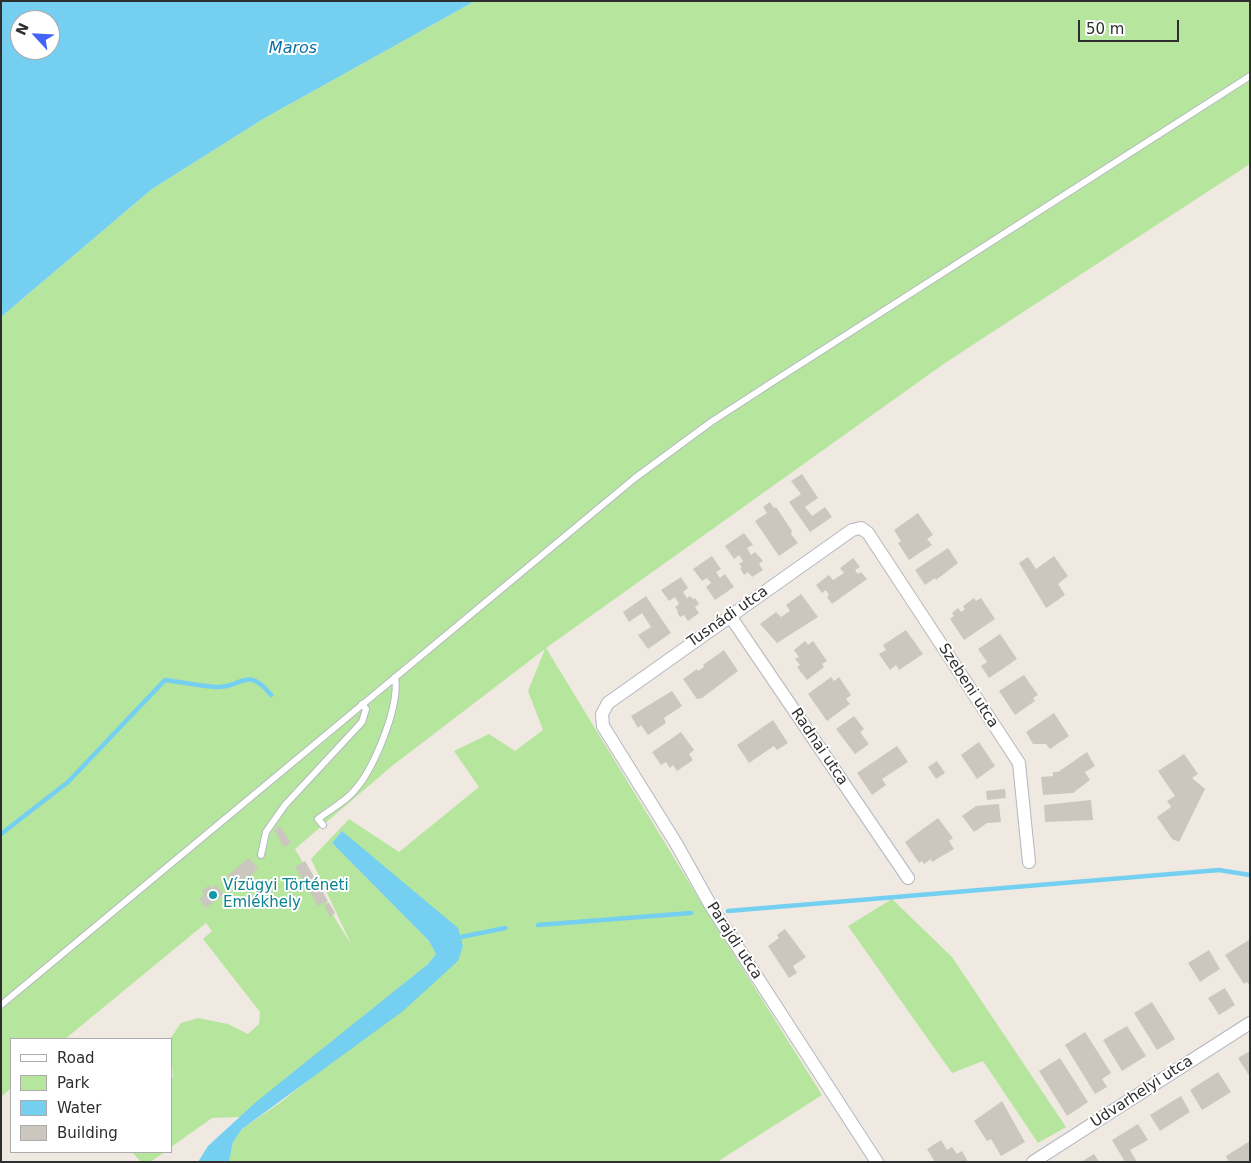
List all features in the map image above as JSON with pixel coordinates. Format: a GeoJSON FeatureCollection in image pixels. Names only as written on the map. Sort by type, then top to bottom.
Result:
{"type":"FeatureCollection","features":[{"type":"Feature","properties":{"kind":"street","name":"Tusnádi utca"},"geometry":{"type":"LineString","coordinates":[[602,714],[608,703],[852,530],[861,528]]}},
{"type":"Feature","properties":{"kind":"street","name":"Szebeni utca"},"geometry":{"type":"LineString","coordinates":[[861,528],[868,533],[1019,763],[1029,862]]}},
{"type":"Feature","properties":{"kind":"street","name":"Radnai utca"},"geometry":{"type":"LineString","coordinates":[[730,616],[908,878]]}},
{"type":"Feature","properties":{"kind":"street","name":"Parajdi utca"},"geometry":{"type":"LineString","coordinates":[[602,714],[604,726],[677,845],[711,906],[878,1162]]}},
{"type":"Feature","properties":{"kind":"street","name":"Udvarhelyi utca"},"geometry":{"type":"LineString","coordinates":[[1033,1162],[1250,1023]]}},
{"type":"Feature","properties":{"kind":"lane"},"geometry":{"type":"LineString","coordinates":[[1,1005],[635,478],[711,422],[1250,76]]}},
{"type":"Feature","properties":{"kind":"lane"},"geometry":{"type":"LineString","coordinates":[[323,825],[318,819],[354,791],[377,752],[396,701],[395,677]]}},
{"type":"Feature","properties":{"kind":"lane"},"geometry":{"type":"LineString","coordinates":[[261,855],[266,832],[285,804],[362,722],[366,709],[362,704]]}},
{"type":"Feature","properties":{"kind":"green space"},"geometry":{"type":"Polygon","coordinates":[[[475,1],[1250,1],[1250,164],[945,363],[546,648],[704,907],[822,1095],[717,1162],[229,1162],[233,1142],[242,1129],[281,1102],[458,961],[342,831],[332,843],[429,941],[436,954],[428,964],[240,1117],[212,1118],[172,1146],[173,1077],[171,1038],[181,1023],[198,1018],[228,1024],[248,1034],[259,1024],[260,1012],[203,939],[212,931],[206,923],[66,1038],[10,1038],[10,1089],[1,1097],[1,317],[152,189],[263,119],[475,1]],[[545,649],[392,766],[295,849],[326,902],[329,903],[335,913],[333,915],[352,946],[311,859],[349,819],[399,852],[479,787],[454,751],[489,734],[515,751],[543,730],[528,691],[545,649]]]}},
{"type":"Feature","properties":{"kind":"green space"},"geometry":{"type":"Polygon","coordinates":[[[892,899],[952,957],[1066,1127],[1038,1143],[983,1061],[952,1073],[848,926],[892,899]]]}},
{"type":"Feature","properties":{"kind":"green space"},"geometry":{"type":"Polygon","coordinates":[[[133,1153],[164,1153],[150,1162],[141,1162],[133,1153]]]}},
{"type":"Feature","properties":{"kind":"water","name":"Maros"},"geometry":{"type":"Polygon","coordinates":[[[1,1],[475,1],[263,119],[152,189],[1,317],[1,1]]]}},
{"type":"Feature","properties":{"kind":"water"},"geometry":{"type":"Polygon","coordinates":[[[342,831],[458,928],[463,946],[458,961],[403,1011],[242,1129],[233,1142],[229,1162],[198,1162],[208,1146],[256,1102],[428,964],[436,954],[429,941],[332,843],[342,831]]]}},
{"type":"Feature","properties":{"kind":"building"},"geometry":{"type":"Polygon","coordinates":[[[802,474],[818,498],[805,507],[812,516],[825,507],[832,517],[810,532],[789,502],[801,494],[791,481],[802,474]]]}},
{"type":"Feature","properties":{"kind":"building"},"geometry":{"type":"Polygon","coordinates":[[[770,502],[774,508],[776,507],[798,543],[779,556],[755,521],[767,513],[763,507],[770,502]]]}},
{"type":"Feature","properties":{"kind":"building"},"geometry":{"type":"Polygon","coordinates":[[[918,513],[933,535],[927,539],[932,545],[909,560],[898,543],[901,541],[894,530],[918,513]]]}},
{"type":"Feature","properties":{"kind":"building"},"geometry":{"type":"Polygon","coordinates":[[[744,533],[753,545],[747,548],[751,555],[755,552],[763,561],[759,564],[763,570],[752,577],[748,572],[744,575],[739,564],[743,561],[739,555],[734,559],[725,546],[744,533]]]}},
{"type":"Feature","properties":{"kind":"building"},"geometry":{"type":"Polygon","coordinates":[[[948,548],[958,563],[936,580],[935,578],[925,585],[915,570],[948,548]]]}},
{"type":"Feature","properties":{"kind":"building"},"geometry":{"type":"Polygon","coordinates":[[[712,556],[721,569],[716,572],[720,578],[725,574],[734,587],[715,600],[706,587],[711,583],[707,578],[702,581],[693,569],[712,556]]]}},
{"type":"Feature","properties":{"kind":"building"},"geometry":{"type":"Polygon","coordinates":[[[1054,556],[1068,576],[1058,584],[1065,595],[1046,608],[1019,563],[1028,557],[1036,569],[1054,556]]]}},
{"type":"Feature","properties":{"kind":"building"},"geometry":{"type":"Polygon","coordinates":[[[853,558],[860,567],[855,570],[858,574],[861,572],[867,579],[832,604],[827,597],[829,595],[826,590],[822,593],[816,585],[829,575],[833,580],[844,573],[840,568],[853,558]]]}},
{"type":"Feature","properties":{"kind":"building"},"geometry":{"type":"Polygon","coordinates":[[[681,577],[688,588],[683,592],[687,598],[690,596],[693,599],[695,598],[699,604],[695,607],[699,613],[688,621],[684,615],[680,617],[677,612],[675,607],[679,604],[675,597],[669,601],[661,590],[681,577]]]}},
{"type":"Feature","properties":{"kind":"building"},"geometry":{"type":"Polygon","coordinates":[[[801,594],[818,617],[777,643],[760,624],[776,612],[781,617],[790,611],[786,605],[801,594]]]}},
{"type":"Feature","properties":{"kind":"building"},"geometry":{"type":"Polygon","coordinates":[[[646,596],[671,633],[648,649],[638,635],[651,627],[642,613],[629,622],[623,612],[646,596]]]}},
{"type":"Feature","properties":{"kind":"building"},"geometry":{"type":"Polygon","coordinates":[[[974,598],[976,601],[981,598],[995,619],[964,640],[950,619],[954,616],[952,613],[958,608],[961,612],[965,609],[963,606],[974,598]]]}},
{"type":"Feature","properties":{"kind":"building"},"geometry":{"type":"Polygon","coordinates":[[[906,630],[923,654],[899,670],[896,665],[890,670],[879,654],[886,650],[883,645],[906,630]]]}},
{"type":"Feature","properties":{"kind":"building"},"geometry":{"type":"Polygon","coordinates":[[[1000,634],[1017,659],[989,678],[981,666],[987,662],[978,649],[1000,634]]]}},
{"type":"Feature","properties":{"kind":"building"},"geometry":{"type":"Polygon","coordinates":[[[805,641],[808,645],[813,641],[827,661],[822,664],[824,667],[807,680],[797,667],[800,665],[795,659],[799,657],[794,650],[805,641]]]}},
{"type":"Feature","properties":{"kind":"building"},"geometry":{"type":"Polygon","coordinates":[[[724,650],[738,671],[702,698],[697,699],[683,679],[697,669],[698,671],[704,667],[703,665],[724,650]]]}},
{"type":"Feature","properties":{"kind":"building"},"geometry":{"type":"Polygon","coordinates":[[[1024,675],[1038,695],[1033,698],[1035,701],[1015,715],[999,691],[1024,675]]]}},
{"type":"Feature","properties":{"kind":"building"},"geometry":{"type":"Polygon","coordinates":[[[831,677],[834,681],[839,677],[851,695],[846,699],[850,704],[827,721],[808,694],[831,677]]]}},
{"type":"Feature","properties":{"kind":"building"},"geometry":{"type":"Polygon","coordinates":[[[672,691],[682,706],[664,718],[666,723],[648,735],[641,725],[638,728],[631,716],[672,691]]]}},
{"type":"Feature","properties":{"kind":"building"},"geometry":{"type":"Polygon","coordinates":[[[1054,713],[1069,736],[1050,749],[1046,744],[1033,744],[1026,732],[1054,713]]]}},
{"type":"Feature","properties":{"kind":"building"},"geometry":{"type":"Polygon","coordinates":[[[854,716],[864,729],[860,732],[869,744],[855,754],[836,729],[854,716]]]}},
{"type":"Feature","properties":{"kind":"building"},"geometry":{"type":"Polygon","coordinates":[[[773,720],[788,743],[777,750],[774,746],[749,763],[737,745],[773,720]]]}},
{"type":"Feature","properties":{"kind":"building"},"geometry":{"type":"Polygon","coordinates":[[[681,732],[694,750],[689,754],[693,760],[677,771],[673,765],[670,768],[666,762],[661,765],[652,752],[681,732]]]}},
{"type":"Feature","properties":{"kind":"building"},"geometry":{"type":"Polygon","coordinates":[[[979,742],[995,766],[977,779],[961,755],[979,742]]]}},
{"type":"Feature","properties":{"kind":"building"},"geometry":{"type":"Polygon","coordinates":[[[897,746],[908,762],[882,779],[886,785],[872,795],[857,773],[897,746]]]}},
{"type":"Feature","properties":{"kind":"building"},"geometry":{"type":"Polygon","coordinates":[[[1087,752],[1095,766],[1085,772],[1090,780],[1073,793],[1043,795],[1041,777],[1053,776],[1053,772],[1058,772],[1087,752]]]}},
{"type":"Feature","properties":{"kind":"building"},"geometry":{"type":"Polygon","coordinates":[[[1184,754],[1198,774],[1192,778],[1205,789],[1179,842],[1172,839],[1157,817],[1171,807],[1167,801],[1175,796],[1158,771],[1184,754]]]}},
{"type":"Feature","properties":{"kind":"building"},"geometry":{"type":"Polygon","coordinates":[[[937,761],[945,773],[936,779],[928,767],[937,761]]]}},
{"type":"Feature","properties":{"kind":"building"},"geometry":{"type":"Polygon","coordinates":[[[1005,789],[1006,798],[987,800],[986,791],[1005,789]]]}},
{"type":"Feature","properties":{"kind":"building"},"geometry":{"type":"Polygon","coordinates":[[[1091,800],[1093,820],[1045,822],[1044,805],[1091,800]]]}},
{"type":"Feature","properties":{"kind":"building"},"geometry":{"type":"Polygon","coordinates":[[[999,804],[1001,822],[987,823],[974,832],[962,816],[976,806],[999,804]]]}},
{"type":"Feature","properties":{"kind":"building"},"geometry":{"type":"Polygon","coordinates":[[[938,818],[953,838],[949,841],[954,849],[932,862],[931,859],[924,864],[922,861],[919,863],[905,842],[938,818]]]}},
{"type":"Feature","properties":{"kind":"building"},"geometry":{"type":"Polygon","coordinates":[[[280,826],[291,843],[284,847],[274,830],[280,826]]]}},
{"type":"Feature","properties":{"kind":"building"},"geometry":{"type":"Polygon","coordinates":[[[249,858],[258,869],[237,887],[227,876],[249,858]]]}},
{"type":"Feature","properties":{"kind":"building"},"geometry":{"type":"Polygon","coordinates":[[[305,861],[328,901],[318,906],[295,867],[305,861]]]}},
{"type":"Feature","properties":{"kind":"building"},"geometry":{"type":"Polygon","coordinates":[[[209,885],[212,888],[216,885],[224,894],[206,908],[199,899],[204,895],[202,891],[209,885]]]}},
{"type":"Feature","properties":{"kind":"building"},"geometry":{"type":"Polygon","coordinates":[[[329,903],[335,913],[330,917],[324,906],[329,903]]]}},
{"type":"Feature","properties":{"kind":"building"},"geometry":{"type":"Polygon","coordinates":[[[785,929],[806,957],[793,966],[797,973],[789,978],[768,946],[779,938],[777,935],[785,929]]]}},
{"type":"Feature","properties":{"kind":"building"},"geometry":{"type":"Polygon","coordinates":[[[1249,940],[1250,986],[1247,982],[1244,984],[1225,955],[1249,940]]]}},
{"type":"Feature","properties":{"kind":"building"},"geometry":{"type":"Polygon","coordinates":[[[1209,950],[1220,969],[1200,982],[1188,963],[1209,950]]]}},
{"type":"Feature","properties":{"kind":"building"},"geometry":{"type":"Polygon","coordinates":[[[1225,988],[1235,1005],[1219,1015],[1208,998],[1225,988]]]}},
{"type":"Feature","properties":{"kind":"building"},"geometry":{"type":"Polygon","coordinates":[[[1152,1002],[1175,1039],[1157,1050],[1134,1013],[1152,1002]]]}},
{"type":"Feature","properties":{"kind":"building"},"geometry":{"type":"Polygon","coordinates":[[[1127,1026],[1146,1056],[1122,1071],[1103,1040],[1127,1026]]]}},
{"type":"Feature","properties":{"kind":"building"},"geometry":{"type":"Polygon","coordinates":[[[1085,1032],[1111,1073],[1102,1079],[1107,1087],[1095,1094],[1065,1045],[1085,1032]]]}},
{"type":"Feature","properties":{"kind":"building"},"geometry":{"type":"Polygon","coordinates":[[[1250,1051],[1250,1077],[1238,1058],[1250,1051]]]}},
{"type":"Feature","properties":{"kind":"building"},"geometry":{"type":"Polygon","coordinates":[[[1060,1058],[1088,1102],[1067,1116],[1039,1071],[1060,1058]]]}},
{"type":"Feature","properties":{"kind":"building"},"geometry":{"type":"Polygon","coordinates":[[[1218,1072],[1231,1092],[1202,1110],[1190,1090],[1218,1072]]]}},
{"type":"Feature","properties":{"kind":"building"},"geometry":{"type":"Polygon","coordinates":[[[1181,1096],[1190,1112],[1160,1131],[1150,1115],[1181,1096]]]}},
{"type":"Feature","properties":{"kind":"building"},"geometry":{"type":"Polygon","coordinates":[[[1002,1101],[1025,1142],[1001,1156],[991,1139],[987,1141],[974,1121],[1002,1101]]]}},
{"type":"Feature","properties":{"kind":"building"},"geometry":{"type":"Polygon","coordinates":[[[1138,1124],[1148,1140],[1130,1150],[1137,1162],[1125,1162],[1112,1140],[1138,1124]]]}},
{"type":"Feature","properties":{"kind":"building"},"geometry":{"type":"Polygon","coordinates":[[[941,1140],[947,1150],[952,1147],[957,1154],[962,1151],[968,1162],[935,1162],[927,1149],[941,1140]]]}},
{"type":"Feature","properties":{"kind":"building"},"geometry":{"type":"Polygon","coordinates":[[[1250,1141],[1250,1162],[1229,1162],[1226,1156],[1250,1141]]]}},
{"type":"Feature","properties":{"kind":"building"},"geometry":{"type":"Polygon","coordinates":[[[1094,1154],[1099,1162],[1081,1162],[1094,1154]]]}},
{"type":"Feature","properties":{"kind":"waterway"},"geometry":{"type":"LineString","coordinates":[[1,834],[68,782],[165,680],[216,687],[250,680],[256,681],[271,695]]}},
{"type":"Feature","properties":{"kind":"waterway"},"geometry":{"type":"LineString","coordinates":[[728,911],[1219,870],[1250,875]]}},
{"type":"Feature","properties":{"kind":"waterway"},"geometry":{"type":"LineString","coordinates":[[538,925],[691,913]]}},
{"type":"Feature","properties":{"kind":"waterway"},"geometry":{"type":"LineString","coordinates":[[461,937],[505,928]]}},
{"type":"Feature","properties":{"kind":"place","name":"Vízügyi Történeti Emlékhely"},"geometry":{"type":"Point","coordinates":[213,895]}}]}
